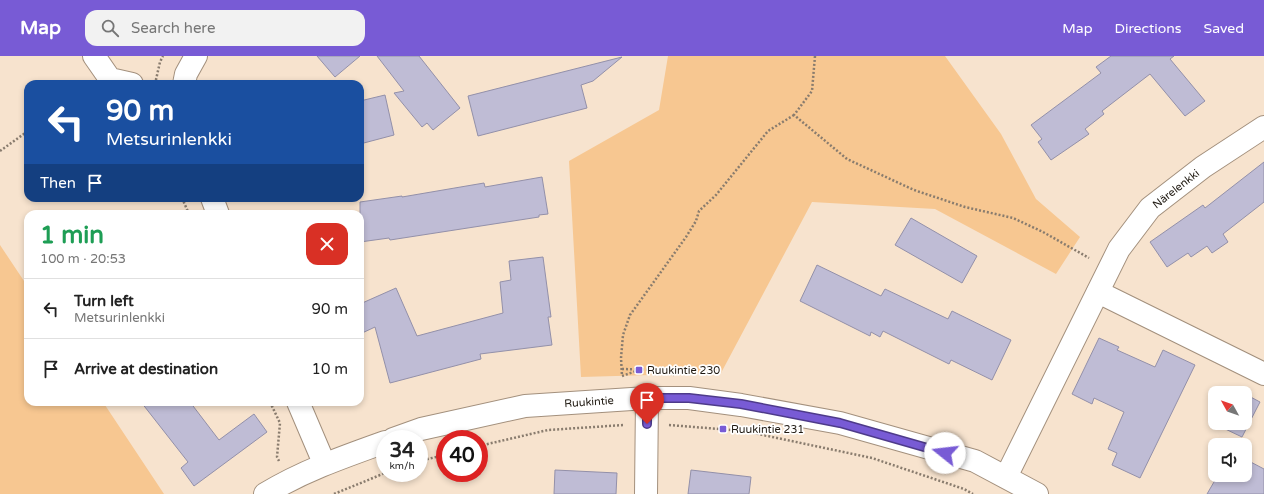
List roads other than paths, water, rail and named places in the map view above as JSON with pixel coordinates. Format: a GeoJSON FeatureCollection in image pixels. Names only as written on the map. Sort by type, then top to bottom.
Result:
{"type":"FeatureCollection","features":[{"type":"Feature","properties":{"kind":"street"},"geometry":{"type":"LineString","coordinates":[[94,56],[110,79],[114,80]]}},
{"type":"Feature","properties":{"kind":"street"},"geometry":{"type":"LineString","coordinates":[[185,80],[186,74],[196,56]]}},
{"type":"Feature","properties":{"kind":"street","name":"Närelenkki"},"geometry":{"type":"LineString","coordinates":[[1006,477],[1119,249],[1150,208],[1203,167],[1264,127]]}},
{"type":"Feature","properties":{"kind":"street"},"geometry":{"type":"LineString","coordinates":[[1101,285],[1264,374]]}},
{"type":"Feature","properties":{"kind":"street"},"geometry":{"type":"LineString","coordinates":[[646,494],[647,398]]}},
{"type":"Feature","properties":{"kind":"street","name":"Ruukintie"},"geometry":{"type":"LineString","coordinates":[[418,430],[525,406],[647,398],[689,398],[741,404],[840,423],[975,461],[1037,494]]}},
{"type":"Feature","properties":{"kind":"street"},"geometry":{"type":"LineString","coordinates":[[300,406],[324,463]]}},
{"type":"Feature","properties":{"kind":"street"},"geometry":{"type":"LineString","coordinates":[[265,494],[288,480],[324,463],[376,445]]}},
{"type":"Feature","properties":{"kind":"place","name":"Ruukintie 230"},"geometry":{"type":"Point","coordinates":[639,370]}},
{"type":"Feature","properties":{"kind":"place","name":"Ruukintie 231"},"geometry":{"type":"Point","coordinates":[723,429]}}]}
